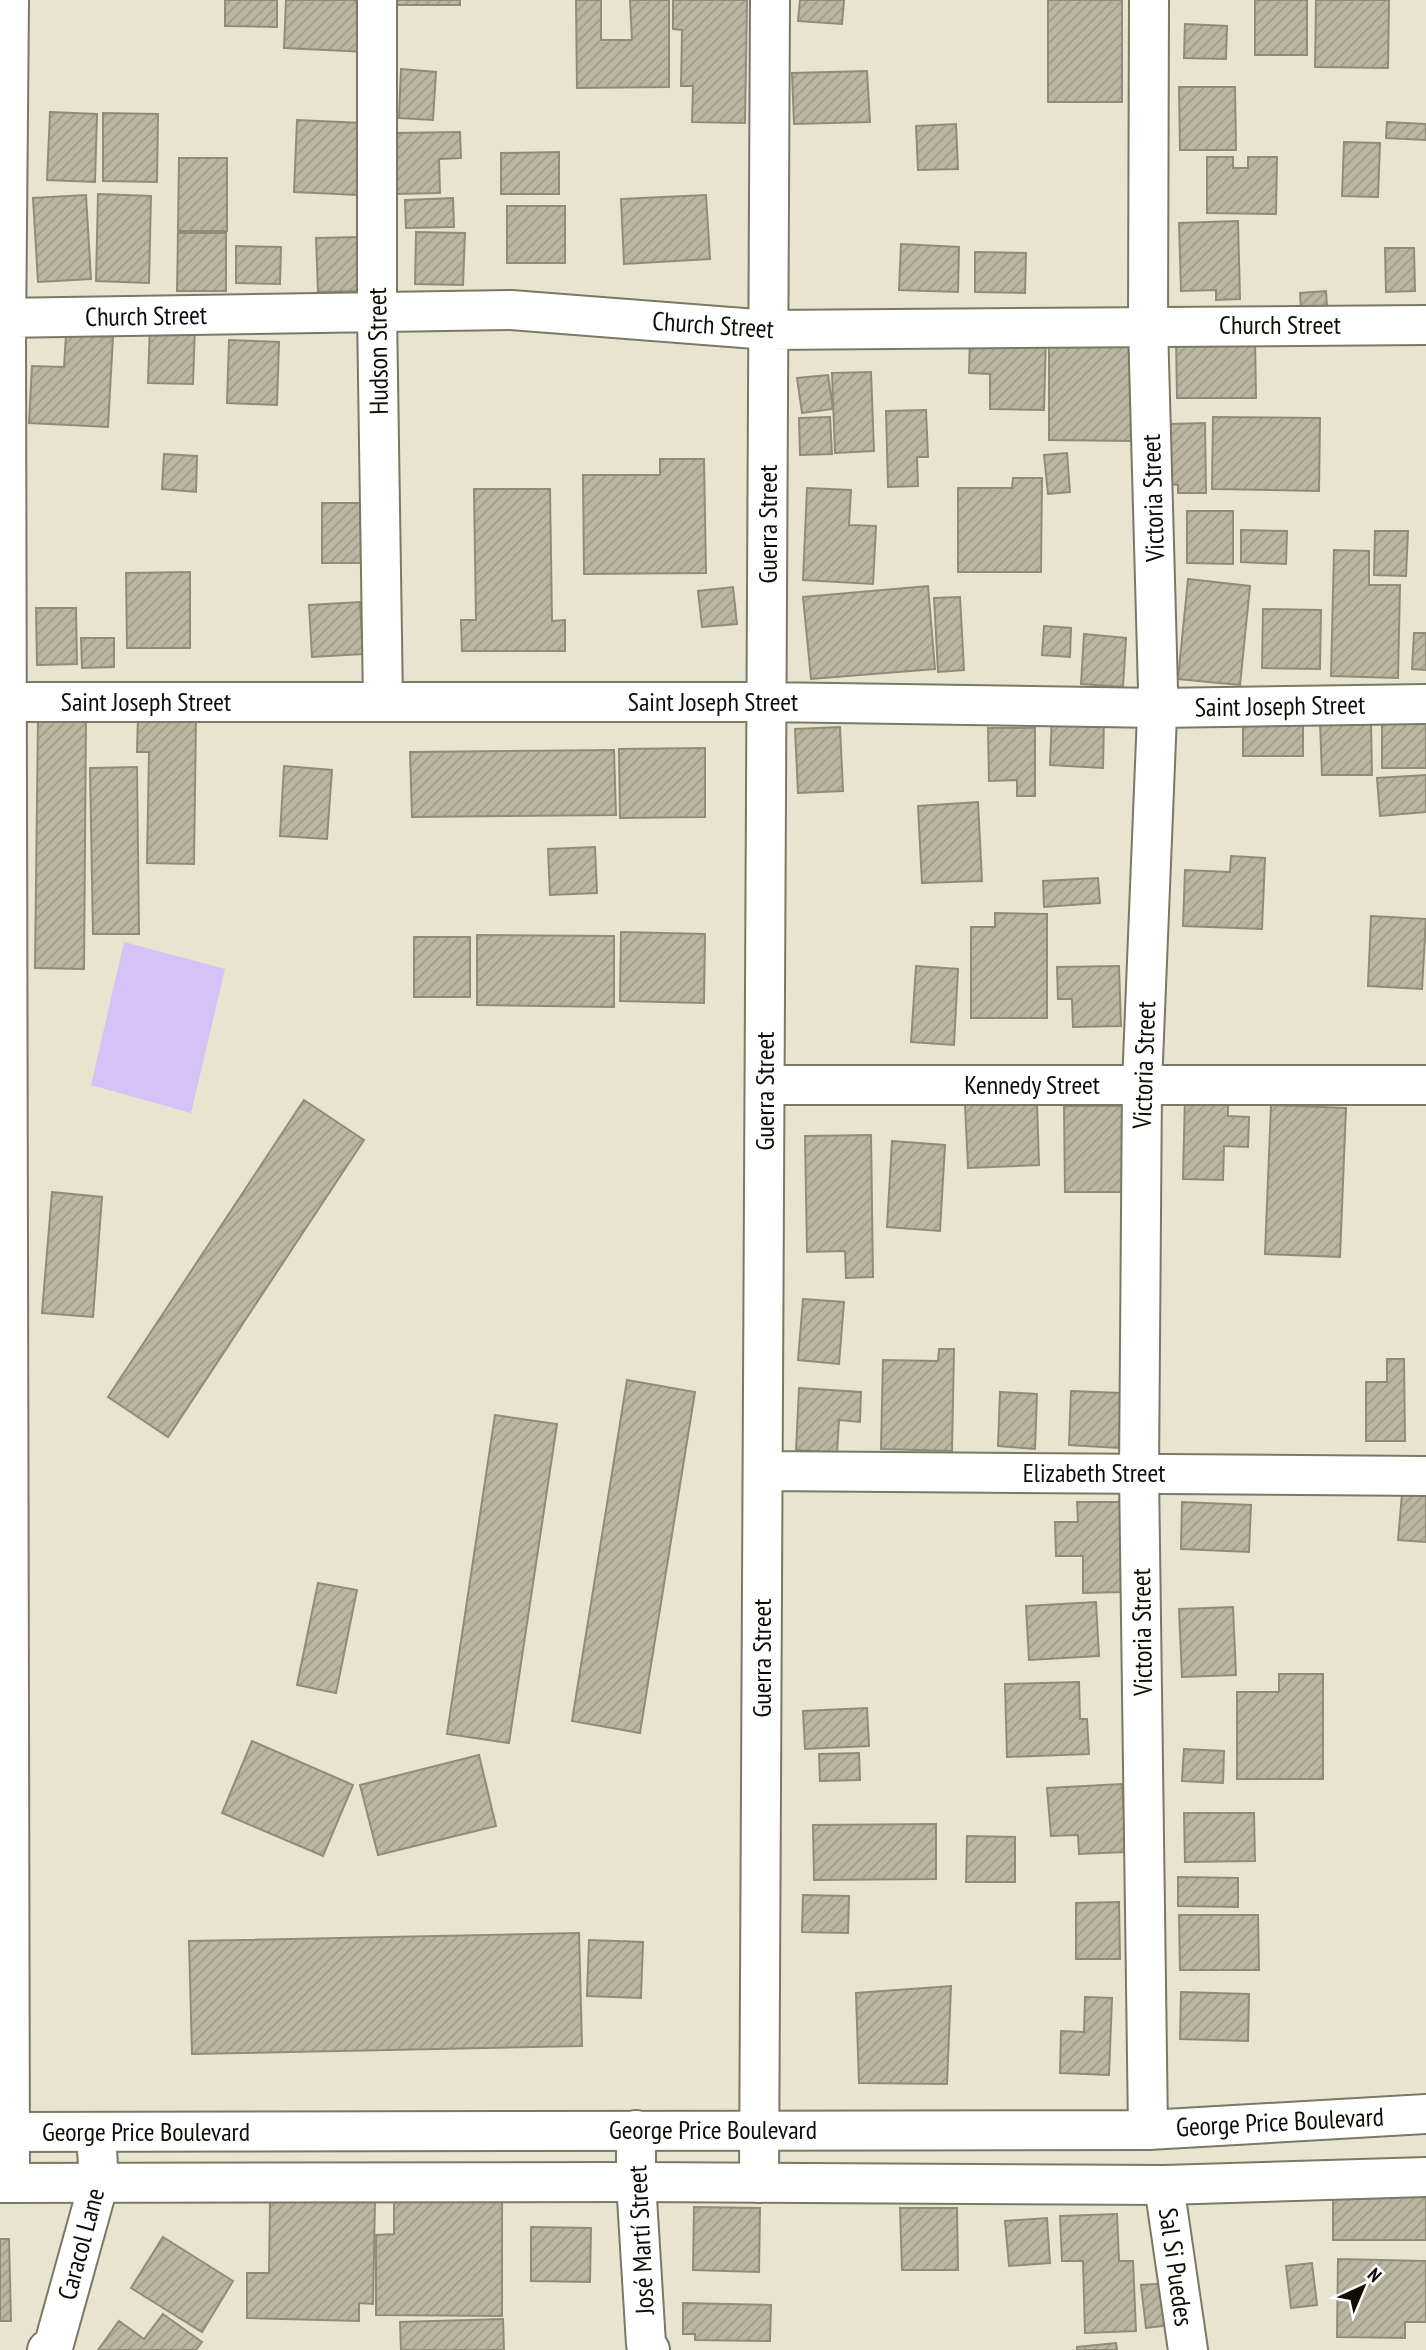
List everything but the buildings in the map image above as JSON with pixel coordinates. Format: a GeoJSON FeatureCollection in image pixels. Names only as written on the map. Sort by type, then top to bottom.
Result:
{"type":"FeatureCollection","features":[{"type":"Feature","properties":{"kind":"main road"},"geometry":{"type":"LineString","coordinates":[[5,2183],[3,318],[9,0]]}},
{"type":"Feature","properties":{"kind":"main road","name":"Hudson Street"},"geometry":{"type":"LineString","coordinates":[[377,0],[377,313],[383,702]]}},
{"type":"Feature","properties":{"kind":"main road","name":"Guerra Street"},"geometry":{"type":"LineString","coordinates":[[759,2183],[770,0]]}},
{"type":"Feature","properties":{"kind":"main road","name":"Victoria Street"},"geometry":{"type":"LineString","coordinates":[[1148,2130],[1139,1473],[1142,1085],[1158,708],[1148,326],[1149,0]]}},
{"type":"Feature","properties":{"kind":"main road","name":"Church Street"},"geometry":{"type":"LineString","coordinates":[[3,318],[511,310],[769,330],[1426,325]]}},
{"type":"Feature","properties":{"kind":"main road","name":"Saint Joseph Street"},"geometry":{"type":"LineString","coordinates":[[4,702],[767,702],[1158,708],[1426,704]]}},
{"type":"Feature","properties":{"kind":"main road","name":"Kennedy Street"},"geometry":{"type":"LineString","coordinates":[[765,1085],[1426,1085]]}},
{"type":"Feature","properties":{"kind":"main road","name":"Elizabeth Street"},"geometry":{"type":"LineString","coordinates":[[763,1471],[1426,1476]]}},
{"type":"Feature","properties":{"kind":"main road","name":"George Price Boulevard"},"geometry":{"type":"LineString","coordinates":[[5,2132],[1148,2130],[1426,2114]]}},
{"type":"Feature","properties":{"kind":"main road","name":"José Martí Street"},"geometry":{"type":"LineString","coordinates":[[635,2130],[645,2348]]}},
{"type":"Feature","properties":{"kind":"main road","name":"Caracol Lane"},"geometry":{"type":"LineString","coordinates":[[47,2350],[54,2344],[99,2182],[96,2133]]}},
{"type":"Feature","properties":{"kind":"main road","name":"George Price Boulevard"},"geometry":{"type":"LineString","coordinates":[[5,2183],[1164,2185],[1426,2177]]}},
{"type":"Feature","properties":{"kind":"main road","name":"Sal Si Puedes"},"geometry":{"type":"LineString","coordinates":[[1164,2185],[1188,2350]]}},
{"type":"Feature","properties":{"kind":"shaded area"},"geometry":{"type":"Polygon","coordinates":[[[124,942],[225,969],[191,1113],[91,1085],[124,942]]]}}]}
